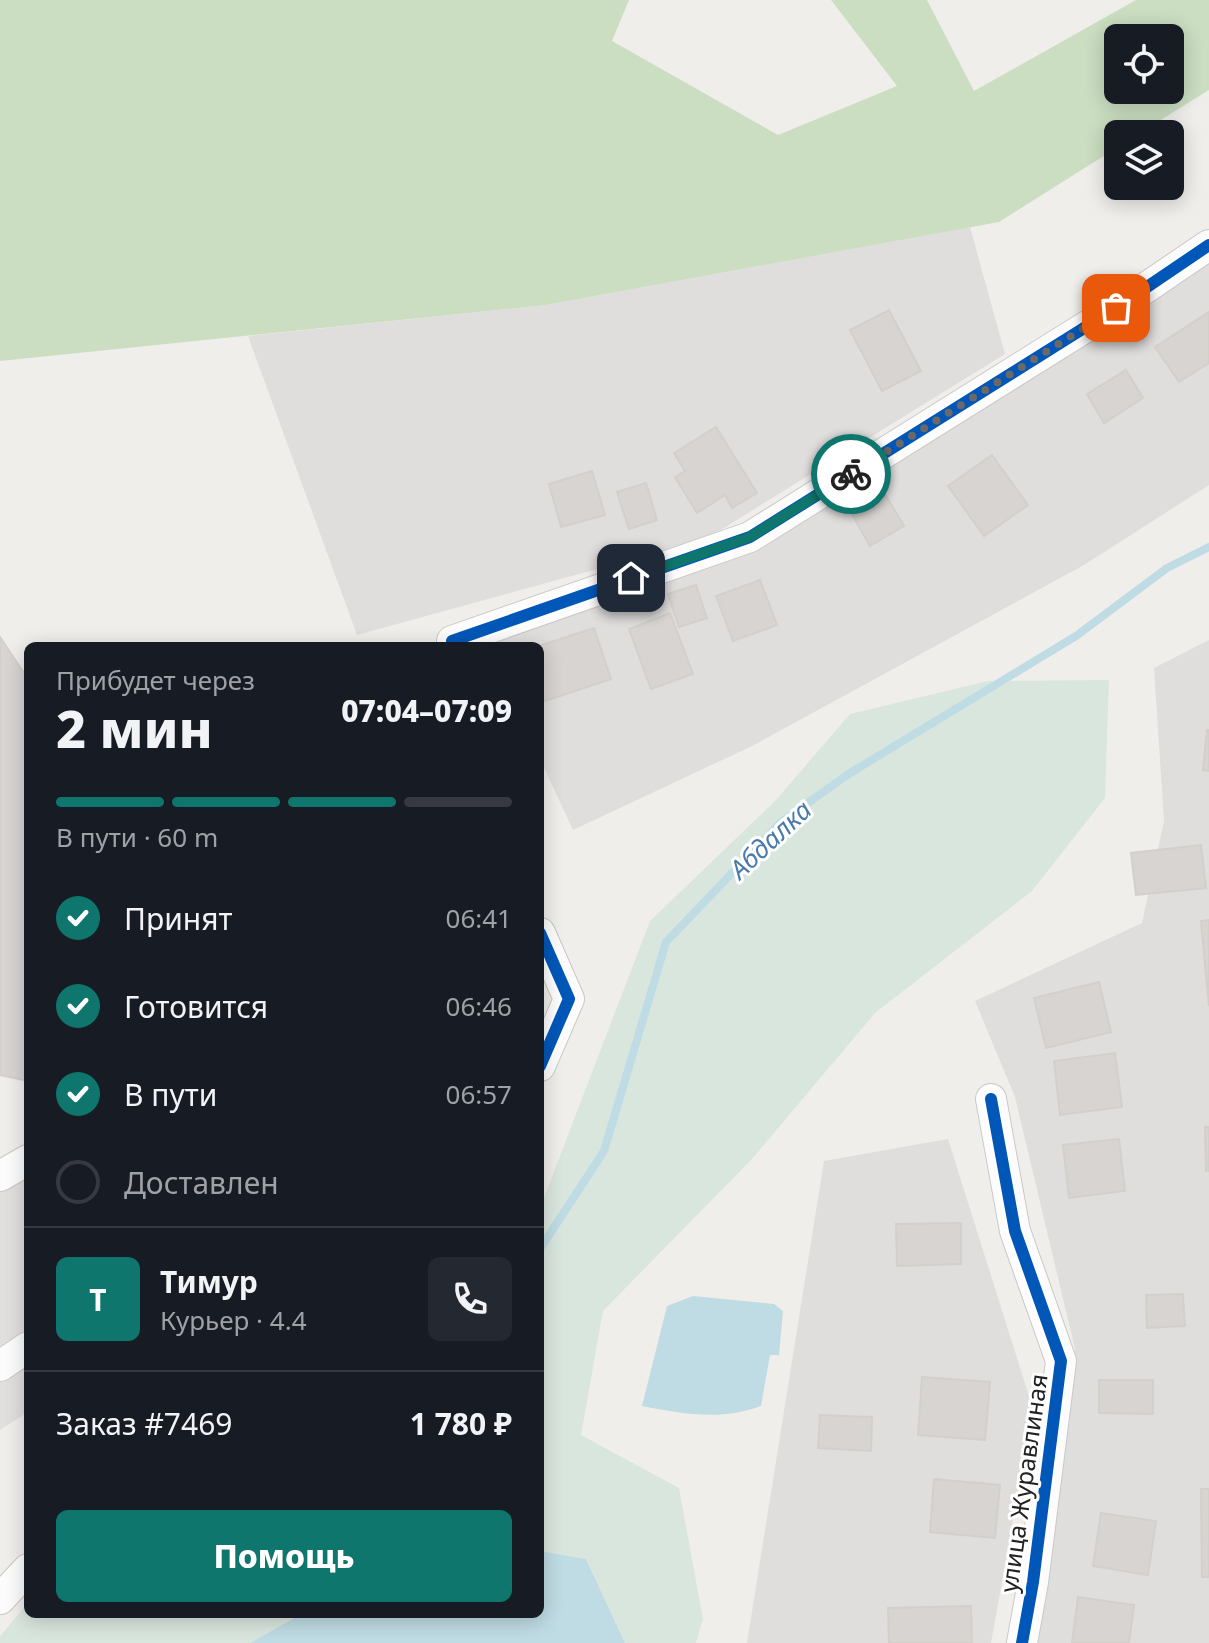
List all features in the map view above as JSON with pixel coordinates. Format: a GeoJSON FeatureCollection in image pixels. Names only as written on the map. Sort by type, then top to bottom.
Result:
{"type":"FeatureCollection","features":[{"type":"Feature","properties":{"kind":"street"},"geometry":{"type":"LineString","coordinates":[[452,641],[750,537],[1116,308],[1209,245]]}},
{"type":"Feature","properties":{"kind":"street"},"geometry":{"type":"LineString","coordinates":[[544,942],[569,999],[544,1057]]}},
{"type":"Feature","properties":{"kind":"street","name":"улица Журавлиная"},"geometry":{"type":"LineString","coordinates":[[991,1099],[1015,1231],[1061,1361],[1033,1582],[1022,1643]]}},
{"type":"Feature","properties":{"kind":"street"},"geometry":{"type":"LineString","coordinates":[[0,1176],[24,1162]]}},
{"type":"Feature","properties":{"kind":"street"},"geometry":{"type":"LineString","coordinates":[[0,1366],[24,1350]]}},
{"type":"Feature","properties":{"kind":"street"},"geometry":{"type":"LineString","coordinates":[[0,1599],[24,1573]]}},
{"type":"Feature","properties":{"kind":"shaded area"},"geometry":{"type":"Polygon","coordinates":[[[970,227],[1005,354],[706,539],[357,635],[248,336],[546,305],[970,227]]]}},
{"type":"Feature","properties":{"kind":"shaded area"},"geometry":{"type":"Polygon","coordinates":[[[1209,253],[1209,485],[1084,565],[752,746],[573,830],[544,768],[544,642],[486,642],[485,639],[764,546],[1209,253]]]}},
{"type":"Feature","properties":{"kind":"shaded area"},"geometry":{"type":"Polygon","coordinates":[[[1209,640],[1209,1643],[1033,1643],[1075,1349],[1015,1097],[975,1001],[1142,923],[1164,821],[1154,668],[1209,640]]]}},
{"type":"Feature","properties":{"kind":"shaded area"},"geometry":{"type":"Polygon","coordinates":[[[1109,680],[1105,798],[1032,891],[875,1013],[752,1159],[603,1311],[581,1435],[679,1488],[703,1619],[696,1643],[625,1643],[586,1559],[544,1552],[544,1198],[650,921],[775,801],[850,714],[988,681],[1109,680]]]}},
{"type":"Feature","properties":{"kind":"shaded area"},"geometry":{"type":"Polygon","coordinates":[[[948,1139],[1033,1409],[991,1643],[747,1643],[824,1161],[948,1139]]]}},
{"type":"Feature","properties":{"kind":"shaded area"},"geometry":{"type":"Polygon","coordinates":[[[24,1162],[24,1415],[0,1430],[0,1176],[24,1162]]]}},
{"type":"Feature","properties":{"kind":"shaded area"},"geometry":{"type":"Polygon","coordinates":[[[24,1608],[24,1618],[294,1618],[250,1643],[0,1643],[0,1636],[24,1608]]]}},
{"type":"Feature","properties":{"kind":"green space"},"geometry":{"type":"Polygon","coordinates":[[[0,0],[629,0],[612,41],[778,135],[897,86],[831,0],[927,0],[974,91],[1136,0],[1209,0],[1209,90],[1161,120],[1104,120],[1104,156],[999,222],[546,305],[0,361],[0,0]]]}},
{"type":"Feature","properties":{"kind":"water"},"geometry":{"type":"Polygon","coordinates":[[[693,1296],[774,1304],[783,1311],[779,1355],[770,1355],[761,1406],[717,1415],[642,1406],[667,1306],[693,1296]]]}},
{"type":"Feature","properties":{"kind":"water"},"geometry":{"type":"Polygon","coordinates":[[[544,1552],[586,1559],[625,1643],[250,1643],[294,1618],[544,1618],[544,1552]]]}},
{"type":"Feature","properties":{"kind":"building"},"geometry":{"type":"Polygon","coordinates":[[[889,310],[921,371],[882,391],[850,330],[889,310]]]}},
{"type":"Feature","properties":{"kind":"building"},"geometry":{"type":"Polygon","coordinates":[[[1209,312],[1209,363],[1179,382],[1155,347],[1209,312]]]}},
{"type":"Feature","properties":{"kind":"building"},"geometry":{"type":"Polygon","coordinates":[[[1126,370],[1143,398],[1104,423],[1087,394],[1126,370]]]}},
{"type":"Feature","properties":{"kind":"building"},"geometry":{"type":"Polygon","coordinates":[[[716,427],[757,493],[732,508],[725,495],[697,513],[675,477],[685,471],[674,453],[716,427]]]}},
{"type":"Feature","properties":{"kind":"building"},"geometry":{"type":"Polygon","coordinates":[[[992,455],[1028,505],[984,536],[948,486],[992,455]]]}},
{"type":"Feature","properties":{"kind":"building"},"geometry":{"type":"Polygon","coordinates":[[[592,471],[605,515],[561,527],[549,484],[592,471]]]}},
{"type":"Feature","properties":{"kind":"building"},"geometry":{"type":"Polygon","coordinates":[[[646,483],[657,520],[629,529],[617,492],[646,483]]]}},
{"type":"Feature","properties":{"kind":"building"},"geometry":{"type":"Polygon","coordinates":[[[885,494],[904,526],[870,546],[851,513],[885,494]]]}},
{"type":"Feature","properties":{"kind":"building"},"geometry":{"type":"Polygon","coordinates":[[[760,580],[777,625],[733,641],[716,596],[760,580]]]}},
{"type":"Feature","properties":{"kind":"building"},"geometry":{"type":"Polygon","coordinates":[[[696,585],[707,618],[679,627],[668,594],[696,585]]]}},
{"type":"Feature","properties":{"kind":"building"},"geometry":{"type":"Polygon","coordinates":[[[670,613],[693,674],[651,689],[629,629],[670,613]]]}},
{"type":"Feature","properties":{"kind":"building"},"geometry":{"type":"Polygon","coordinates":[[[594,628],[611,679],[544,701],[544,644],[594,628]]]}},
{"type":"Feature","properties":{"kind":"building"},"geometry":{"type":"Polygon","coordinates":[[[0,637],[24,673],[24,1080],[0,1075],[0,637]]]}},
{"type":"Feature","properties":{"kind":"building"},"geometry":{"type":"Polygon","coordinates":[[[1209,730],[1209,771],[1203,770],[1209,730]]]}},
{"type":"Feature","properties":{"kind":"building"},"geometry":{"type":"Polygon","coordinates":[[[1201,845],[1206,888],[1136,895],[1131,853],[1201,845]]]}},
{"type":"Feature","properties":{"kind":"building"},"geometry":{"type":"Polygon","coordinates":[[[1209,920],[1209,1006],[1201,921],[1209,920]]]}},
{"type":"Feature","properties":{"kind":"building"},"geometry":{"type":"Polygon","coordinates":[[[1099,982],[1111,1032],[1046,1048],[1034,998],[1099,982]]]}},
{"type":"Feature","properties":{"kind":"building"},"geometry":{"type":"Polygon","coordinates":[[[1115,1053],[1122,1107],[1060,1115],[1054,1061],[1115,1053]]]}},
{"type":"Feature","properties":{"kind":"building"},"geometry":{"type":"Polygon","coordinates":[[[1205,1127],[1209,1127],[1209,1171],[1206,1171],[1205,1127]]]}},
{"type":"Feature","properties":{"kind":"building"},"geometry":{"type":"Polygon","coordinates":[[[1119,1139],[1125,1191],[1069,1198],[1063,1145],[1119,1139]]]}},
{"type":"Feature","properties":{"kind":"building"},"geometry":{"type":"Polygon","coordinates":[[[961,1223],[961,1264],[897,1266],[896,1224],[961,1223]]]}},
{"type":"Feature","properties":{"kind":"building"},"geometry":{"type":"Polygon","coordinates":[[[1183,1294],[1185,1326],[1147,1328],[1146,1295],[1183,1294]]]}},
{"type":"Feature","properties":{"kind":"building"},"geometry":{"type":"Polygon","coordinates":[[[922,1377],[990,1382],[985,1440],[918,1435],[922,1377]]]}},
{"type":"Feature","properties":{"kind":"building"},"geometry":{"type":"Polygon","coordinates":[[[1099,1380],[1153,1380],[1153,1414],[1099,1413],[1099,1380]]]}},
{"type":"Feature","properties":{"kind":"building"},"geometry":{"type":"Polygon","coordinates":[[[820,1415],[872,1417],[871,1451],[818,1448],[820,1415]]]}},
{"type":"Feature","properties":{"kind":"building"},"geometry":{"type":"Polygon","coordinates":[[[934,1479],[1000,1485],[995,1538],[930,1532],[934,1479]]]}},
{"type":"Feature","properties":{"kind":"building"},"geometry":{"type":"Polygon","coordinates":[[[1201,1489],[1209,1489],[1209,1577],[1202,1577],[1201,1489]]]}},
{"type":"Feature","properties":{"kind":"building"},"geometry":{"type":"Polygon","coordinates":[[[1101,1513],[1156,1521],[1148,1575],[1093,1566],[1101,1513]]]}},
{"type":"Feature","properties":{"kind":"building"},"geometry":{"type":"Polygon","coordinates":[[[1078,1597],[1134,1605],[1129,1643],[1072,1643],[1078,1597]]]}},
{"type":"Feature","properties":{"kind":"building"},"geometry":{"type":"Polygon","coordinates":[[[971,1606],[972,1643],[889,1643],[888,1608],[971,1606]]]}},
{"type":"Feature","properties":{"kind":"waterway","name":"Абдалка"},"geometry":{"type":"LineString","coordinates":[[544,1243],[604,1151],[666,942],[781,822],[850,773],[1076,636],[1167,568],[1209,547]]}},
{"type":"Feature","properties":{"kind":"cycle path"},"geometry":{"type":"LineString","coordinates":[[452,641],[750,537],[1116,308],[1209,245]]}},
{"type":"Feature","properties":{"kind":"cycle path"},"geometry":{"type":"LineString","coordinates":[[544,942],[569,999],[544,1057]]}},
{"type":"Feature","properties":{"kind":"cycle path"},"geometry":{"type":"LineString","coordinates":[[991,1099],[1015,1231],[1061,1361],[1033,1582],[1022,1643]]}},
{"type":"Feature","properties":{"kind":"way so far"},"geometry":{"type":"LineString","coordinates":[[851,474],[1116,308]]}},
{"type":"Feature","properties":{"kind":"route"},"geometry":{"type":"LineString","coordinates":[[631,578],[750,537],[851,474]]}}]}
